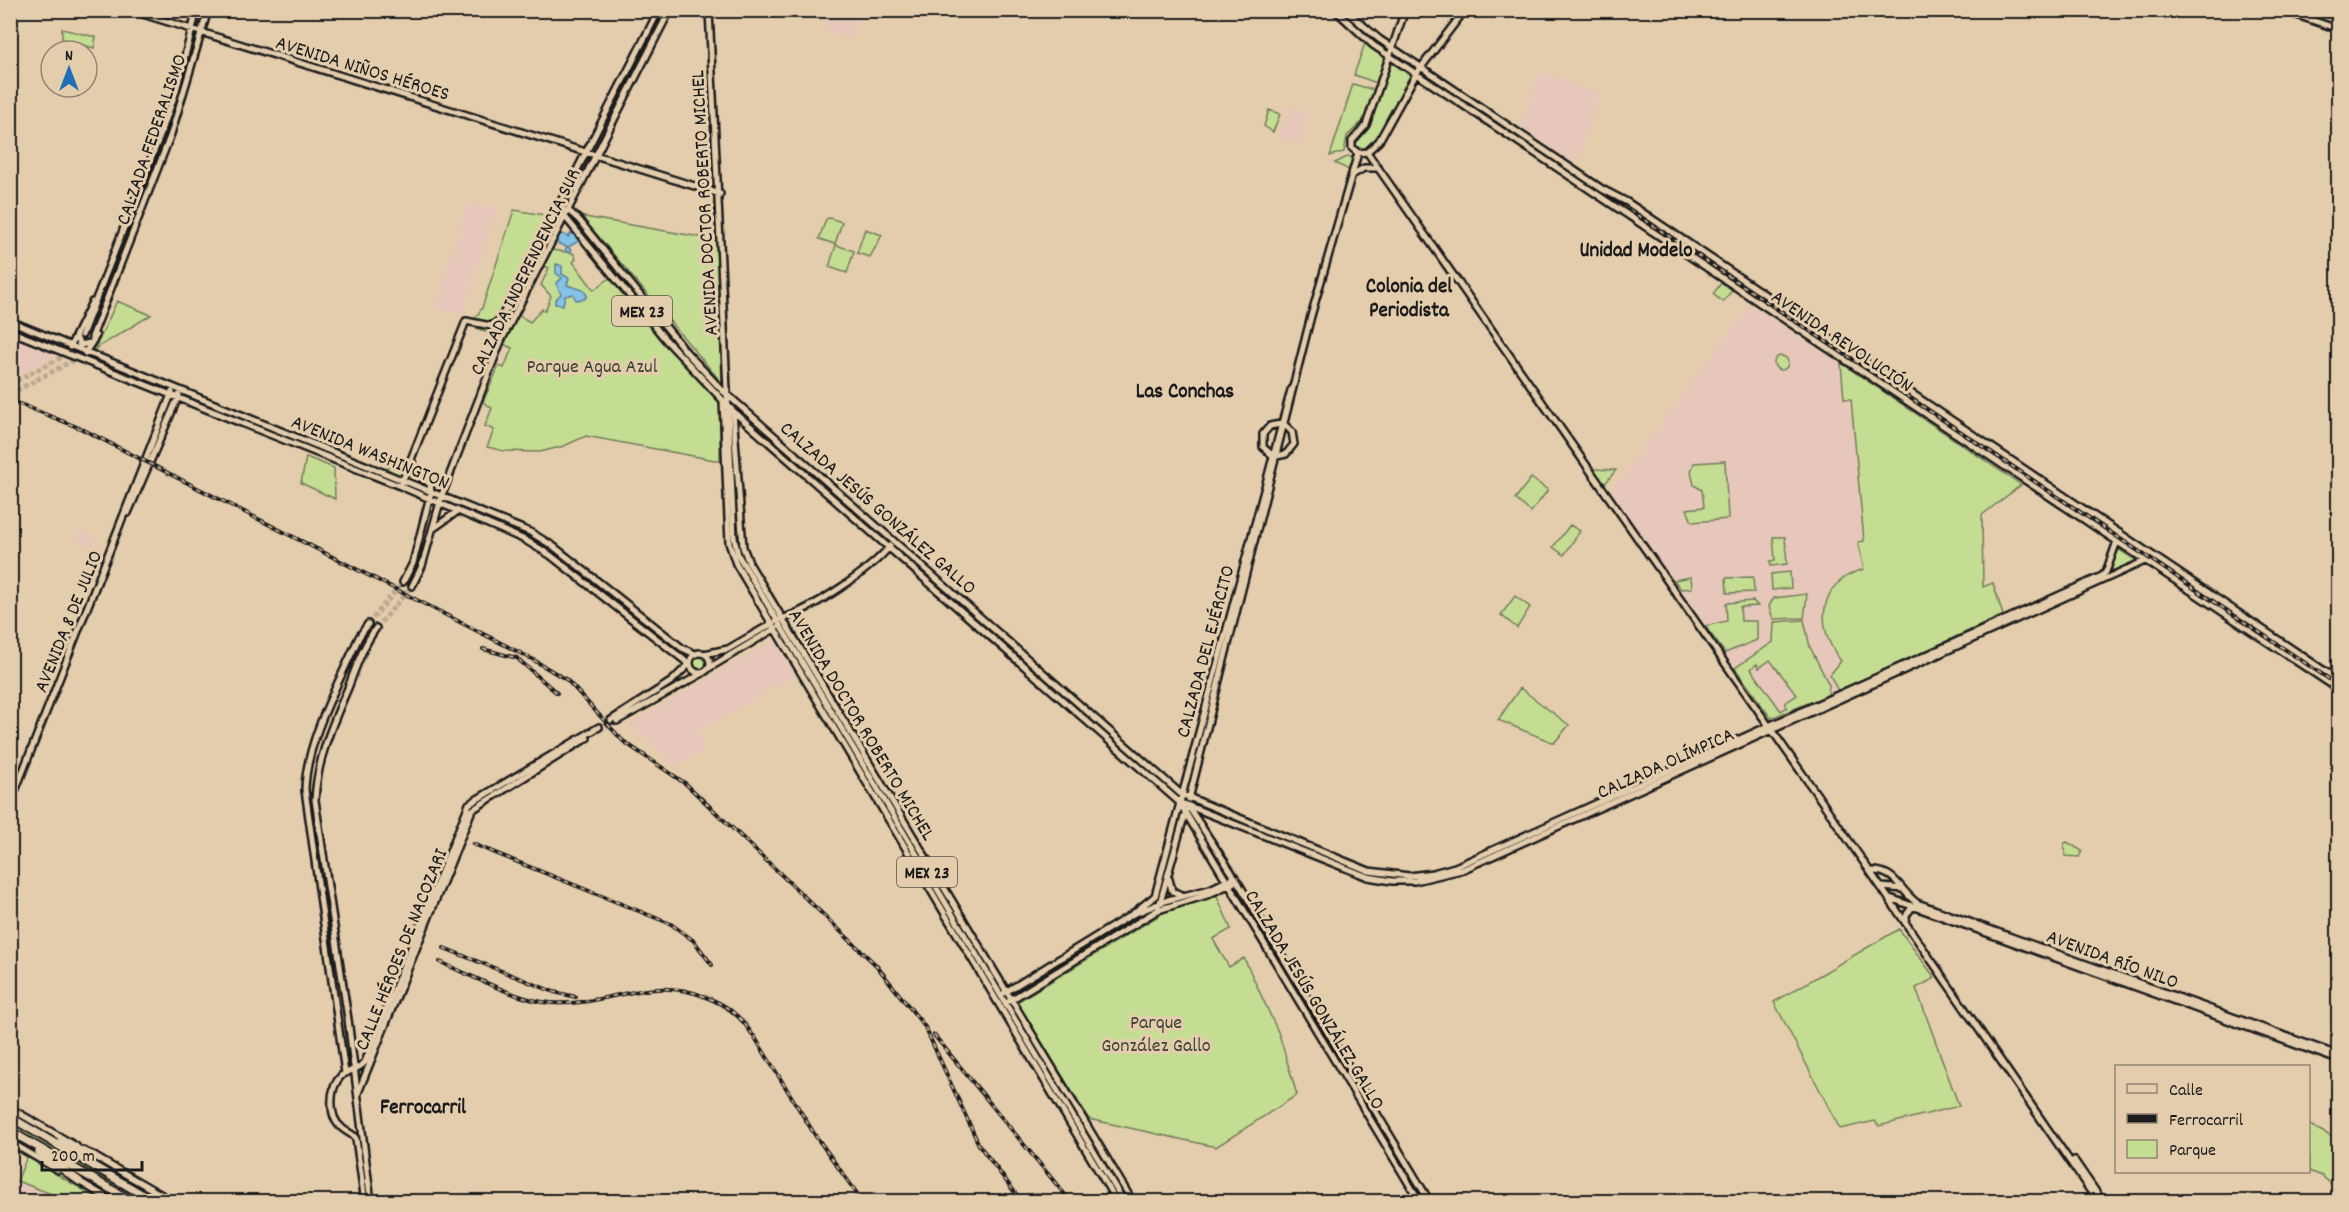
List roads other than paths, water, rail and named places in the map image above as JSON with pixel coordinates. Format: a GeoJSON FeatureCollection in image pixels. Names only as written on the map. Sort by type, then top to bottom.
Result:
{"type":"FeatureCollection","features":[{"type":"Feature","properties":{"kind":"highway"},"geometry":{"type":"LineString","coordinates":[[10,1117],[155,1202]]}},
{"type":"Feature","properties":{"kind":"highway"},"geometry":{"type":"LineString","coordinates":[[11,1132],[79,1181]]}},
{"type":"Feature","properties":{"kind":"highway"},"geometry":{"type":"LineString","coordinates":[[11,1132],[133,1202]]}},
{"type":"Feature","properties":{"kind":"highway"},"geometry":{"type":"LineString","coordinates":[[38,1133],[94,1156]]}},
{"type":"Feature","properties":{"kind":"main road","name":"AVENIDA NIÑOS HÉROES"},"geometry":{"type":"LineString","coordinates":[[130,10],[720,194]]}},
{"type":"Feature","properties":{"kind":"main road","name":"CALZADA FEDERALISMO"},"geometry":{"type":"LineString","coordinates":[[64,352],[79,336],[107,272],[169,110],[197,10]]}},
{"type":"Feature","properties":{"kind":"main road","name":"CALZADA FEDERALISMO"},"geometry":{"type":"LineString","coordinates":[[79,358],[86,352],[112,297],[117,277],[184,97],[208,10]]}},
{"type":"Feature","properties":{"kind":"main road","name":"CALZADA INDEPENDENCIA SUR"},"geometry":{"type":"LineString","coordinates":[[412,459],[466,321],[492,326],[500,320],[659,10]]}},
{"type":"Feature","properties":{"kind":"main road","name":"CALZADA INDEPENDENCIA SUR"},"geometry":{"type":"LineString","coordinates":[[412,586],[422,566],[441,500],[501,341],[566,218],[670,10]]}},
{"type":"Feature","properties":{"kind":"main road","name":"AVENIDA DOCTOR ROBERTO MICHEL"},"geometry":{"type":"LineString","coordinates":[[709,10],[720,194],[727,394],[743,547],[752,567],[752,577]]}},
{"type":"Feature","properties":{"kind":"main road","name":"AVENIDA REVOLUCIÓN"},"geometry":{"type":"LineString","coordinates":[[1335,10],[1364,38],[1416,74],[2338,689]]}},
{"type":"Feature","properties":{"kind":"main road","name":"AVENIDA REVOLUCIÓN"},"geometry":{"type":"LineString","coordinates":[[1345,10],[1393,49],[1822,333],[2338,680]]}},
{"type":"Feature","properties":{"kind":"main road","name":"CALZADA DEL EJÉRCITO"},"geometry":{"type":"LineString","coordinates":[[1158,910],[1162,903],[1293,386],[1358,153],[1352,148],[1352,141],[1366,125],[1406,10]]}},
{"type":"Feature","properties":{"kind":"main road"},"geometry":{"type":"LineString","coordinates":[[1358,153],[1366,152],[1379,141],[1420,67],[1465,10]]}},
{"type":"Feature","properties":{"kind":"main road"},"geometry":{"type":"LineString","coordinates":[[2282,10],[2338,29]]}},
{"type":"Feature","properties":{"kind":"main road"},"geometry":{"type":"LineString","coordinates":[[1366,152],[1889,897],[2098,1202]]}},
{"type":"Feature","properties":{"kind":"main road"},"geometry":{"type":"LineString","coordinates":[[1352,174],[1364,168],[1378,168]]}},
{"type":"Feature","properties":{"kind":"main road"},"geometry":{"type":"LineString","coordinates":[[146,200],[154,174]]}},
{"type":"Feature","properties":{"kind":"main road","name":"MEX 23"},"geometry":{"type":"LineString","coordinates":[[556,210],[569,211]]}},
{"type":"Feature","properties":{"kind":"main road","name":"MEX 23"},"geometry":{"type":"LineString","coordinates":[[556,210],[566,218],[665,339],[734,411]]}},
{"type":"Feature","properties":{"kind":"main road","name":"CALZADA JESÚS GONZÁLEZ GALLO"},"geometry":{"type":"LineString","coordinates":[[569,211],[579,220],[687,353],[727,394],[1181,794]]}},
{"type":"Feature","properties":{"kind":"main road","name":"AVENIDA WASHINGTON"},"geometry":{"type":"LineString","coordinates":[[10,321],[401,483],[430,499],[441,500],[539,537],[682,648],[695,654]]}},
{"type":"Feature","properties":{"kind":"main road","name":"AVENIDA WASHINGTON"},"geometry":{"type":"LineString","coordinates":[[10,330],[174,397],[401,483],[431,492],[458,511],[542,549],[689,664]]}},
{"type":"Feature","properties":{"kind":"main road"},"geometry":{"type":"LineString","coordinates":[[1818,340],[1822,333]]}},
{"type":"Feature","properties":{"kind":"main road"},"geometry":{"type":"LineString","coordinates":[[79,336],[82,345],[92,340]]}},
{"type":"Feature","properties":{"kind":"main road","name":"AVENIDA 8 DE JULIO"},"geometry":{"type":"LineString","coordinates":[[10,804],[177,389]]}},
{"type":"Feature","properties":{"kind":"main road","name":"AVENIDA DOCTOR ROBERTO MICHEL"},"geometry":{"type":"LineString","coordinates":[[727,394],[734,411],[736,482],[731,524]]}},
{"type":"Feature","properties":{"kind":"main road"},"geometry":{"type":"LineString","coordinates":[[723,400],[727,394]]}},
{"type":"Feature","properties":{"kind":"main road","name":"AVENIDA DOCTOR ROBERTO MICHEL"},"geometry":{"type":"LineString","coordinates":[[723,400],[733,557],[752,592],[787,632],[1006,991],[1009,1001],[1117,1202]]}},
{"type":"Feature","properties":{"kind":"main road","name":"CALZADA JESÚS GONZÁLEZ GALLO"},"geometry":{"type":"LineString","coordinates":[[734,411],[1179,802]]}},
{"type":"Feature","properties":{"kind":"main road"},"geometry":{"type":"LineString","coordinates":[[1283,425],[1292,432],[1294,444],[1289,452],[1275,456],[1263,447],[1263,434],[1270,426],[1283,425]]}},
{"type":"Feature","properties":{"kind":"main road","name":"CALZADA DEL EJÉRCITO"},"geometry":{"type":"LineString","coordinates":[[1131,915],[1155,896],[1183,786],[1275,456]]}},
{"type":"Feature","properties":{"kind":"main road"},"geometry":{"type":"LineString","coordinates":[[401,483],[412,459]]}},
{"type":"Feature","properties":{"kind":"main road"},"geometry":{"type":"LineString","coordinates":[[403,582],[413,563],[431,492],[430,484],[414,472],[412,459]]}},
{"type":"Feature","properties":{"kind":"main road"},"geometry":{"type":"LineString","coordinates":[[433,529],[458,511]]}},
{"type":"Feature","properties":{"kind":"main road"},"geometry":{"type":"LineString","coordinates":[[731,524],[742,523]]}},
{"type":"Feature","properties":{"kind":"main road","name":"CALZADA OLÍMPICA"},"geometry":{"type":"LineString","coordinates":[[1179,802],[1188,801],[1356,874],[1392,881],[1424,880],[1462,870],[2102,576],[2106,573],[2120,533]]}},
{"type":"Feature","properties":{"kind":"main road"},"geometry":{"type":"LineString","coordinates":[[732,537],[742,536]]}},
{"type":"Feature","properties":{"kind":"main road","name":"AVENIDA DOCTOR ROBERTO MICHEL"},"geometry":{"type":"LineString","coordinates":[[732,537],[746,570],[767,599],[994,998],[1124,1202]]}},
{"type":"Feature","properties":{"kind":"main road"},"geometry":{"type":"LineString","coordinates":[[780,623],[728,649],[695,654],[686,670],[612,722],[687,683],[858,575],[894,540]]}},
{"type":"Feature","properties":{"kind":"main road","name":"CALZADA OLÍMPICA"},"geometry":{"type":"LineString","coordinates":[[1770,728],[2144,561],[2157,559]]}},
{"type":"Feature","properties":{"kind":"main road"},"geometry":{"type":"LineString","coordinates":[[746,570],[752,567]]}},
{"type":"Feature","properties":{"kind":"main road"},"geometry":{"type":"LineString","coordinates":[[752,577],[752,592]]}},
{"type":"Feature","properties":{"kind":"main road"},"geometry":{"type":"LineString","coordinates":[[345,1073],[305,790],[306,774],[314,742],[359,637],[368,624]]}},
{"type":"Feature","properties":{"kind":"main road"},"geometry":{"type":"LineString","coordinates":[[371,1202],[348,1018],[320,843],[315,794],[318,766],[324,746],[362,652],[375,628]]}},
{"type":"Feature","properties":{"kind":"main road"},"geometry":{"type":"LineString","coordinates":[[704,654],[709,658],[709,668]]}},
{"type":"Feature","properties":{"kind":"main road"},"geometry":{"type":"LineString","coordinates":[[689,664],[694,672],[702,673]]}},
{"type":"Feature","properties":{"kind":"main road"},"geometry":{"type":"LineString","coordinates":[[686,670],[687,683]]}},
{"type":"Feature","properties":{"kind":"main road","name":"AVENIDA DOCTOR ROBERTO MICHEL"},"geometry":{"type":"LineString","coordinates":[[823,692],[1000,994],[1009,1001],[1133,1202]]}},
{"type":"Feature","properties":{"kind":"main road","name":"CALLE HÉROES DE NACOZARI"},"geometry":{"type":"LineString","coordinates":[[353,1070],[365,1062],[469,804],[600,729],[480,804],[471,813],[357,1095]]}},
{"type":"Feature","properties":{"kind":"main road"},"geometry":{"type":"LineString","coordinates":[[1165,789],[1176,789],[1183,786]]}},
{"type":"Feature","properties":{"kind":"main road","name":"MEX 23"},"geometry":{"type":"LineString","coordinates":[[1181,794],[1188,801]]}},
{"type":"Feature","properties":{"kind":"main road","name":"CALZADA JESÚS GONZÁLEZ GALLO"},"geometry":{"type":"LineString","coordinates":[[1188,801],[1430,1202]]}},
{"type":"Feature","properties":{"kind":"main road","name":"MEX 23"},"geometry":{"type":"LineString","coordinates":[[1179,802],[1185,812]]}},
{"type":"Feature","properties":{"kind":"main road","name":"CALZADA JESÚS GONZÁLEZ GALLO"},"geometry":{"type":"LineString","coordinates":[[1185,812],[1420,1202]]}},
{"type":"Feature","properties":{"kind":"main road"},"geometry":{"type":"LineString","coordinates":[[1170,870],[1168,881],[1172,891],[1178,895],[1190,895]]}},
{"type":"Feature","properties":{"kind":"main road"},"geometry":{"type":"LineString","coordinates":[[1870,871],[1888,874],[1905,890]]}},
{"type":"Feature","properties":{"kind":"main road"},"geometry":{"type":"LineString","coordinates":[[1000,1007],[1158,910],[1236,879]]}},
{"type":"Feature","properties":{"kind":"main road"},"geometry":{"type":"LineString","coordinates":[[994,998],[1131,915],[1228,883]]}},
{"type":"Feature","properties":{"kind":"main road","name":"AVENIDA RÍO NILO"},"geometry":{"type":"LineString","coordinates":[[1882,887],[1905,890],[1917,903],[2338,1060]]}},
{"type":"Feature","properties":{"kind":"main road","name":"AVENIDA RÍO NILO"},"geometry":{"type":"LineString","coordinates":[[1889,897],[2338,1055]]}},
{"type":"Feature","properties":{"kind":"main road"},"geometry":{"type":"LineString","coordinates":[[1905,921],[1913,906]]}},
{"type":"Feature","properties":{"kind":"main road"},"geometry":{"type":"LineString","coordinates":[[353,1070],[345,1073],[334,1087],[333,1111],[341,1128],[356,1138],[365,1202]]}},
{"type":"Feature","properties":{"kind":"main road"},"geometry":{"type":"LineString","coordinates":[[1352,1073],[1355,1093]]}},
{"type":"Feature","properties":{"kind":"main road"},"geometry":{"type":"LineString","coordinates":[[2011,1074],[2103,1202]]}},
{"type":"Feature","properties":{"kind":"main road"},"geometry":{"type":"LineString","coordinates":[[10,1108],[174,1202]]}},
{"type":"Feature","properties":{"kind":"main road"},"geometry":{"type":"LineString","coordinates":[[10,1142],[114,1202]]}},
{"type":"Feature","properties":{"kind":"water"},"geometry":{"type":"Polygon","coordinates":[[[572,232],[579,241],[568,247],[571,250],[568,253],[565,250],[567,247],[556,243],[561,233],[568,237],[572,232]]]}},
{"type":"Feature","properties":{"kind":"water"},"geometry":{"type":"Polygon","coordinates":[[[556,264],[562,266],[562,274],[569,278],[567,285],[583,290],[587,295],[585,299],[576,300],[573,294],[565,296],[563,305],[555,304],[555,300],[561,294],[556,284],[562,278],[556,273],[556,264]]]}},
{"type":"Feature","properties":{"kind":"tunnel"},"geometry":{"type":"LineString","coordinates":[[10,384],[64,356],[82,335]]}},
{"type":"Feature","properties":{"kind":"tunnel"},"geometry":{"type":"LineString","coordinates":[[10,394],[74,360],[85,347]]}},
{"type":"Feature","properties":{"kind":"tunnel"},"geometry":{"type":"LineString","coordinates":[[368,624],[403,582]]}},
{"type":"Feature","properties":{"kind":"tunnel"},"geometry":{"type":"LineString","coordinates":[[376,628],[412,586]]}},
{"type":"Feature","properties":{"kind":"tunnel"},"geometry":{"type":"LineString","coordinates":[[600,730],[613,723]]}},
{"type":"Feature","properties":{"kind":"railway"},"geometry":{"type":"LineString","coordinates":[[1630,210],[2338,685]]}},
{"type":"Feature","properties":{"kind":"railway"},"geometry":{"type":"LineString","coordinates":[[10,400],[82,429],[532,659],[567,680],[623,741],[686,784],[876,965],[925,1027],[979,1145],[1022,1202]]}},
{"type":"Feature","properties":{"kind":"railway"},"geometry":{"type":"LineString","coordinates":[[483,649],[517,658]]}},
{"type":"Feature","properties":{"kind":"railway"},"geometry":{"type":"LineString","coordinates":[[519,660],[557,693]]}},
{"type":"Feature","properties":{"kind":"railway"},"geometry":{"type":"LineString","coordinates":[[473,844],[671,924],[694,941],[712,965]]}},
{"type":"Feature","properties":{"kind":"railway"},"geometry":{"type":"LineString","coordinates":[[444,948],[554,992],[576,997]]}},
{"type":"Feature","properties":{"kind":"railway"},"geometry":{"type":"LineString","coordinates":[[440,962],[510,993],[551,1003],[590,1001],[645,990],[683,990],[725,1006],[737,1015],[752,1034]]}},
{"type":"Feature","properties":{"kind":"railway"},"geometry":{"type":"LineString","coordinates":[[934,1035],[1071,1202]]}},
{"type":"Feature","properties":{"kind":"railway"},"geometry":{"type":"LineString","coordinates":[[754,1036],[815,1135],[863,1202]]}},
{"type":"Feature","properties":{"kind":"district","name":"Unidad Modelo"},"geometry":{"type":"Point","coordinates":[1636,249]}},
{"type":"Feature","properties":{"kind":"district","name":"Colonia del Periodista"},"geometry":{"type":"Point","coordinates":[1409,297]}},
{"type":"Feature","properties":{"kind":"district","name":"Las Conchas"},"geometry":{"type":"Point","coordinates":[1185,390]}},
{"type":"Feature","properties":{"kind":"district","name":"Ferrocarril"},"geometry":{"type":"Point","coordinates":[423,1106]}},
{"type":"Feature","properties":{"kind":"park label","name":"Parque Agua Azul"},"geometry":{"type":"Point","coordinates":[592,365]}},
{"type":"Feature","properties":{"kind":"park label","name":"Parque González Gallo"},"geometry":{"type":"Point","coordinates":[1156,1032]}}]}
